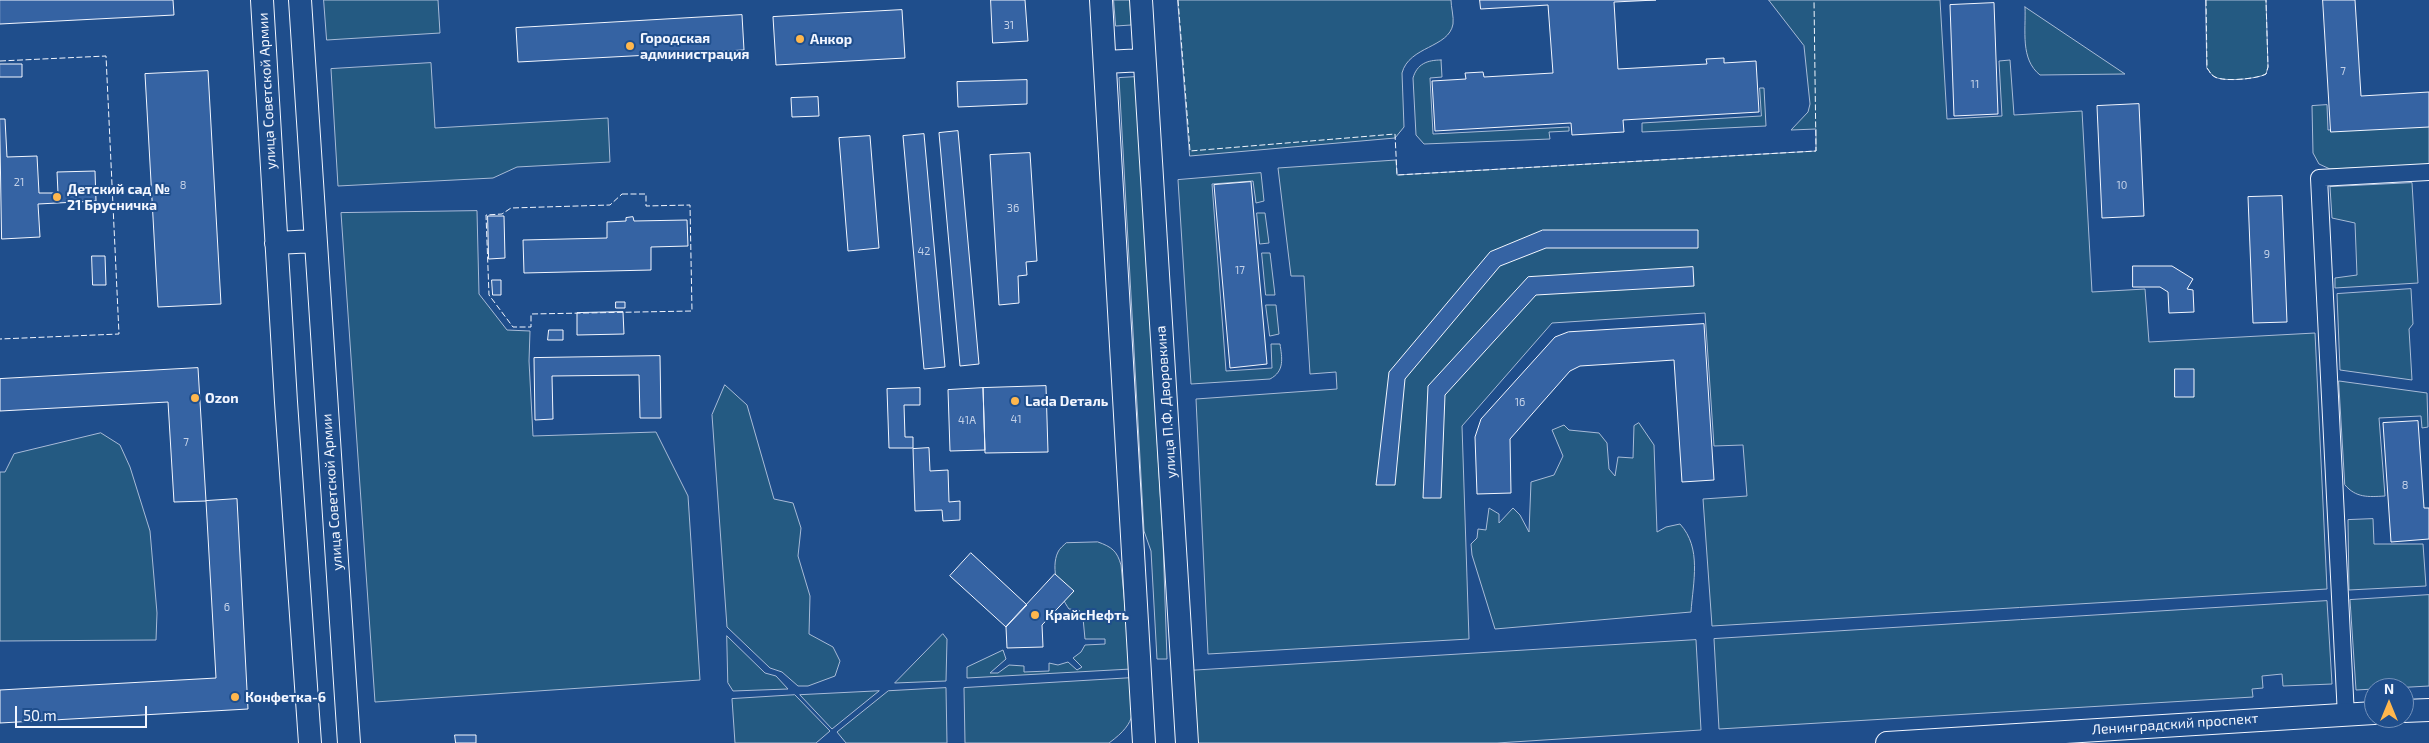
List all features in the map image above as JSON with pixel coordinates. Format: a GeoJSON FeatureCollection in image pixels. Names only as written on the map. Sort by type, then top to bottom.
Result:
{"type":"FeatureCollection","features":[{"type":"Feature","properties":{"kind":"street","name":"улица Советской Армии"},"geometry":{"type":"LineString","coordinates":[[262,0],[276,242],[310,743]]}},
{"type":"Feature","properties":{"kind":"street","name":"улица Советской Армии"},"geometry":{"type":"LineString","coordinates":[[300,0],[349,743]]}},
{"type":"Feature","properties":{"kind":"street"},"geometry":{"type":"LineString","coordinates":[[1101,0],[1144,743]]}},
{"type":"Feature","properties":{"kind":"street","name":"улица П.Ф. Дворовкина"},"geometry":{"type":"LineString","coordinates":[[1141,0],[1186,743]]}},
{"type":"Feature","properties":{"kind":"street"},"geometry":{"type":"LineString","coordinates":[[1104,62],[1144,60]]}},
{"type":"Feature","properties":{"kind":"street"},"geometry":{"type":"LineString","coordinates":[[2346,716],[2319,178],[2429,172]]}},
{"type":"Feature","properties":{"kind":"street"},"geometry":{"type":"LineString","coordinates":[[276,242],[315,241]]}},
{"type":"Feature","properties":{"kind":"street"},"geometry":{"type":"LineString","coordinates":[[2414,711],[2429,710]]}},
{"type":"Feature","properties":{"kind":"street","name":"Ленинградский проспект"},"geometry":{"type":"LineString","coordinates":[[1887,743],[2280,717],[2364,714]]}},
{"type":"Feature","properties":{"kind":"shaded area"},"geometry":{"type":"Polygon","coordinates":[[[324,0],[438,0],[440,33],[327,40],[324,0]]]}},
{"type":"Feature","properties":{"kind":"shaded area"},"geometry":{"type":"Polygon","coordinates":[[[1114,0],[1130,0],[1131,25],[1116,26],[1114,0]]]}},
{"type":"Feature","properties":{"kind":"shaded area"},"geometry":{"type":"Polygon","coordinates":[[[1178,0],[1451,0],[1453,24],[1450,32],[1444,38],[1412,57],[1406,64],[1402,73],[1404,127],[1395,138],[1190,156],[1178,0]]]}},
{"type":"Feature","properties":{"kind":"shaded area"},"geometry":{"type":"Polygon","coordinates":[[[1769,0],[1940,0],[1947,119],[2002,116],[1999,61],[2010,60],[2014,115],[2082,111],[2092,292],[2145,289],[2149,342],[2315,333],[2327,589],[1712,626],[1703,499],[1747,496],[1743,445],[1714,446],[1705,313],[1552,323],[1462,426],[1469,639],[1208,654],[1196,399],[1337,389],[1336,372],[1310,374],[1304,276],[1291,276],[1278,168],[1396,160],[1397,175],[1816,151],[1816,129],[1791,130],[1808,112],[1810,104],[1804,46],[1769,0]]]}},
{"type":"Feature","properties":{"kind":"shaded area"},"geometry":{"type":"Polygon","coordinates":[[[2206,0],[2266,0],[2268,67],[2266,74],[2233,80],[2219,79],[2211,73],[2207,68],[2206,0]]]}},
{"type":"Feature","properties":{"kind":"shaded area"},"geometry":{"type":"Polygon","coordinates":[[[2025,7],[2125,74],[2040,75],[2029,61],[2025,44],[2025,7]]]}},
{"type":"Feature","properties":{"kind":"shaded area"},"geometry":{"type":"Polygon","coordinates":[[[1441,60],[1442,77],[1430,78],[1433,134],[1569,127],[1569,131],[1549,132],[1550,139],[1424,144],[1416,135],[1413,78],[1417,69],[1423,64],[1441,60]]]}},
{"type":"Feature","properties":{"kind":"shaded area"},"geometry":{"type":"Polygon","coordinates":[[[431,63],[435,128],[608,118],[610,162],[517,167],[493,178],[338,186],[331,69],[431,63]]]}},
{"type":"Feature","properties":{"kind":"shaded area"},"geometry":{"type":"Polygon","coordinates":[[[1136,77],[1163,541],[1167,659],[1157,659],[1151,551],[1144,531],[1119,78],[1136,77]]]}},
{"type":"Feature","properties":{"kind":"shaded area"},"geometry":{"type":"Polygon","coordinates":[[[1760,88],[1764,88],[1766,126],[1642,132],[1642,123],[1761,116],[1760,88]]]}},
{"type":"Feature","properties":{"kind":"shaded area"},"geometry":{"type":"Polygon","coordinates":[[[2327,105],[2328,130],[2429,126],[2429,165],[2330,169],[2319,164],[2313,153],[2312,106],[2327,105]]]}},
{"type":"Feature","properties":{"kind":"shaded area"},"geometry":{"type":"Polygon","coordinates":[[[1261,173],[1264,201],[1256,203],[1253,181],[1212,184],[1226,371],[1272,368],[1271,344],[1280,344],[1282,359],[1280,368],[1275,376],[1270,379],[1191,384],[1178,180],[1261,173]]]}},
{"type":"Feature","properties":{"kind":"shaded area"},"geometry":{"type":"Polygon","coordinates":[[[2412,183],[2418,283],[2335,288],[2335,278],[2357,275],[2355,223],[2332,218],[2330,187],[2412,183]]]}},
{"type":"Feature","properties":{"kind":"shaded area"},"geometry":{"type":"Polygon","coordinates":[[[477,211],[479,294],[507,330],[530,331],[529,361],[533,436],[656,432],[688,496],[700,680],[375,702],[341,213],[477,211]]]}},
{"type":"Feature","properties":{"kind":"shaded area"},"geometry":{"type":"Polygon","coordinates":[[[1257,213],[1265,213],[1269,243],[1260,244],[1257,213]]]}},
{"type":"Feature","properties":{"kind":"shaded area"},"geometry":{"type":"Polygon","coordinates":[[[1262,253],[1270,253],[1275,295],[1266,295],[1262,253]]]}},
{"type":"Feature","properties":{"kind":"shaded area"},"geometry":{"type":"Polygon","coordinates":[[[2411,289],[2413,324],[2409,329],[2412,380],[2340,370],[2337,294],[2411,289]]]}},
{"type":"Feature","properties":{"kind":"shaded area"},"geometry":{"type":"Polygon","coordinates":[[[1266,305],[1276,305],[1279,334],[1270,336],[1266,305]]]}},
{"type":"Feature","properties":{"kind":"shaded area"},"geometry":{"type":"Polygon","coordinates":[[[2339,381],[2427,393],[2428,427],[2422,428],[2421,416],[2379,418],[2385,496],[2358,494],[2345,485],[2339,381]]]}},
{"type":"Feature","properties":{"kind":"shaded area"},"geometry":{"type":"Polygon","coordinates":[[[725,385],[747,405],[774,499],[793,503],[801,528],[798,556],[810,596],[809,634],[833,647],[840,661],[835,676],[808,686],[798,686],[782,672],[770,668],[727,627],[712,415],[725,385]]]}},
{"type":"Feature","properties":{"kind":"shaded area"},"geometry":{"type":"Polygon","coordinates":[[[1639,423],[1654,445],[1657,532],[1666,527],[1680,524],[1687,533],[1694,554],[1691,612],[1495,629],[1472,555],[1471,544],[1477,538],[1478,529],[1486,530],[1489,508],[1499,514],[1499,523],[1513,508],[1520,515],[1529,532],[1531,482],[1554,475],[1563,456],[1552,430],[1564,425],[1569,430],[1599,433],[1607,443],[1609,469],[1615,476],[1618,457],[1633,458],[1634,426],[1639,423]]]}},
{"type":"Feature","properties":{"kind":"shaded area"},"geometry":{"type":"Polygon","coordinates":[[[101,433],[120,445],[130,467],[150,531],[157,613],[156,640],[0,641],[0,472],[5,472],[14,454],[101,433]]]}},
{"type":"Feature","properties":{"kind":"shaded area"},"geometry":{"type":"Polygon","coordinates":[[[2373,519],[2374,544],[2423,544],[2426,586],[2349,590],[2348,520],[2373,519]]]}},
{"type":"Feature","properties":{"kind":"shaded area"},"geometry":{"type":"Polygon","coordinates":[[[1098,542],[1113,550],[1118,556],[1121,565],[1131,669],[967,678],[967,667],[1003,650],[1006,659],[990,673],[998,673],[1009,665],[1024,666],[1024,672],[1049,671],[1049,663],[1058,665],[1068,662],[1077,670],[1082,667],[1073,658],[1081,652],[1085,645],[1105,644],[1105,639],[1085,639],[1083,618],[1079,610],[1069,609],[1065,603],[1055,573],[1058,552],[1066,543],[1098,542]]]}},
{"type":"Feature","properties":{"kind":"shaded area"},"geometry":{"type":"Polygon","coordinates":[[[2429,595],[2429,686],[2414,687],[2414,678],[2364,678],[2364,690],[2356,690],[2350,600],[2429,595]]]}},
{"type":"Feature","properties":{"kind":"shaded area"},"geometry":{"type":"Polygon","coordinates":[[[2327,601],[2332,684],[2283,686],[2282,674],[2262,676],[2263,688],[2252,689],[2253,697],[1719,729],[1714,639],[2327,601]]]}},
{"type":"Feature","properties":{"kind":"shaded area"},"geometry":{"type":"Polygon","coordinates":[[[943,634],[947,639],[946,681],[895,683],[943,634]]]}},
{"type":"Feature","properties":{"kind":"shaded area"},"geometry":{"type":"Polygon","coordinates":[[[727,636],[765,673],[776,676],[788,689],[733,691],[728,683],[727,636]]]}},
{"type":"Feature","properties":{"kind":"shaded area"},"geometry":{"type":"Polygon","coordinates":[[[1696,640],[1701,730],[1497,743],[1190,743],[1186,671],[1696,640]]]}},
{"type":"Feature","properties":{"kind":"shaded area"},"geometry":{"type":"Polygon","coordinates":[[[1132,678],[1133,707],[1130,721],[1119,735],[1109,743],[965,743],[964,688],[1132,678]]]}},
{"type":"Feature","properties":{"kind":"shaded area"},"geometry":{"type":"Polygon","coordinates":[[[946,688],[947,743],[846,743],[837,732],[888,691],[946,688]]]}},
{"type":"Feature","properties":{"kind":"shaded area"},"geometry":{"type":"Polygon","coordinates":[[[879,691],[832,729],[800,695],[879,691]]]}},
{"type":"Feature","properties":{"kind":"shaded area"},"geometry":{"type":"Polygon","coordinates":[[[795,695],[830,731],[816,743],[735,743],[732,699],[795,695]]]}},
{"type":"Feature","properties":{"kind":"building"},"geometry":{"type":"Polygon","coordinates":[[[0,0],[173,0],[174,15],[0,24],[0,0]]]}},
{"type":"Feature","properties":{"kind":"building"},"geometry":{"type":"Polygon","coordinates":[[[991,0],[1025,0],[1028,41],[993,43],[991,0]]]}},
{"type":"Feature","properties":{"kind":"building"},"geometry":{"type":"Polygon","coordinates":[[[1480,0],[1656,0],[1614,2],[1618,69],[1707,64],[1706,59],[1724,58],[1724,63],[1756,61],[1759,112],[1623,120],[1624,132],[1572,135],[1571,123],[1435,131],[1432,81],[1466,79],[1465,73],[1483,72],[1484,77],[1553,73],[1548,5],[1481,9],[1480,0]]]}},
{"type":"Feature","properties":{"kind":"building"},"geometry":{"type":"Polygon","coordinates":[[[2323,0],[2355,0],[2361,96],[2429,92],[2429,127],[2331,132],[2323,0]]]}},
{"type":"Feature","properties":{"kind":"building"},"geometry":{"type":"Polygon","coordinates":[[[1994,3],[1998,114],[1954,116],[1950,5],[1994,3]]]}},
{"type":"Feature","properties":{"kind":"building"},"geometry":{"type":"Polygon","coordinates":[[[902,10],[905,58],[776,65],[773,17],[902,10]]]}},
{"type":"Feature","properties":{"kind":"building"},"geometry":{"type":"Polygon","coordinates":[[[742,15],[744,50],[518,62],[516,28],[742,15]]]}},
{"type":"Feature","properties":{"kind":"building"},"geometry":{"type":"Polygon","coordinates":[[[0,64],[22,64],[22,77],[0,77],[0,64]]]}},
{"type":"Feature","properties":{"kind":"building"},"geometry":{"type":"Polygon","coordinates":[[[208,71],[221,304],[158,307],[145,74],[208,71]]]}},
{"type":"Feature","properties":{"kind":"building"},"geometry":{"type":"Polygon","coordinates":[[[1027,80],[1027,104],[958,107],[957,82],[1027,80]]]}},
{"type":"Feature","properties":{"kind":"building"},"geometry":{"type":"Polygon","coordinates":[[[818,97],[819,116],[792,117],[791,98],[818,97]]]}},
{"type":"Feature","properties":{"kind":"building"},"geometry":{"type":"Polygon","coordinates":[[[2139,104],[2144,216],[2102,218],[2097,106],[2139,104]]]}},
{"type":"Feature","properties":{"kind":"building"},"geometry":{"type":"Polygon","coordinates":[[[0,119],[5,119],[7,157],[37,156],[39,193],[58,193],[57,172],[95,171],[96,201],[38,204],[40,237],[2,239],[0,119]]]}},
{"type":"Feature","properties":{"kind":"building"},"geometry":{"type":"Polygon","coordinates":[[[958,131],[979,364],[960,366],[939,133],[958,131]]]}},
{"type":"Feature","properties":{"kind":"building"},"geometry":{"type":"Polygon","coordinates":[[[924,134],[945,367],[924,369],[903,136],[924,134]]]}},
{"type":"Feature","properties":{"kind":"building"},"geometry":{"type":"Polygon","coordinates":[[[870,136],[879,248],[848,251],[839,138],[870,136]]]}},
{"type":"Feature","properties":{"kind":"building"},"geometry":{"type":"Polygon","coordinates":[[[1030,153],[1037,261],[1026,262],[1027,275],[1018,276],[1019,303],[999,305],[990,155],[1030,153]]]}},
{"type":"Feature","properties":{"kind":"building"},"geometry":{"type":"Polygon","coordinates":[[[1251,182],[1267,364],[1230,368],[1214,185],[1251,182]]]}},
{"type":"Feature","properties":{"kind":"building"},"geometry":{"type":"Polygon","coordinates":[[[2282,196],[2287,322],[2253,323],[2248,197],[2282,196]]]}},
{"type":"Feature","properties":{"kind":"building"},"geometry":{"type":"Polygon","coordinates":[[[488,216],[504,216],[505,258],[489,259],[488,216]]]}},
{"type":"Feature","properties":{"kind":"building"},"geometry":{"type":"Polygon","coordinates":[[[633,217],[634,221],[687,220],[688,246],[651,247],[651,270],[524,273],[523,240],[607,238],[607,222],[626,221],[626,218],[633,217]]]}},
{"type":"Feature","properties":{"kind":"building"},"geometry":{"type":"Polygon","coordinates":[[[1543,230],[1698,230],[1698,248],[1546,248],[1500,266],[1405,379],[1395,485],[1376,485],[1389,372],[1490,252],[1543,230]]]}},
{"type":"Feature","properties":{"kind":"building"},"geometry":{"type":"Polygon","coordinates":[[[92,256],[105,256],[106,285],[93,285],[92,256]]]}},
{"type":"Feature","properties":{"kind":"building"},"geometry":{"type":"Polygon","coordinates":[[[2133,266],[2172,266],[2193,279],[2187,289],[2193,290],[2194,312],[2169,313],[2168,292],[2160,287],[2133,287],[2133,266]]]}},
{"type":"Feature","properties":{"kind":"building"},"geometry":{"type":"Polygon","coordinates":[[[1693,267],[1694,286],[1536,295],[1445,395],[1441,498],[1423,498],[1428,386],[1528,277],[1693,267]]]}},
{"type":"Feature","properties":{"kind":"building"},"geometry":{"type":"Polygon","coordinates":[[[492,280],[501,280],[501,295],[493,295],[492,280]]]}},
{"type":"Feature","properties":{"kind":"building"},"geometry":{"type":"Polygon","coordinates":[[[616,302],[625,302],[625,308],[616,308],[616,302]]]}},
{"type":"Feature","properties":{"kind":"building"},"geometry":{"type":"Polygon","coordinates":[[[623,312],[624,334],[577,335],[577,313],[623,312]]]}},
{"type":"Feature","properties":{"kind":"building"},"geometry":{"type":"Polygon","coordinates":[[[1704,324],[1714,480],[1682,482],[1674,360],[1580,366],[1570,371],[1510,439],[1511,493],[1477,494],[1475,437],[1481,419],[1555,337],[1568,332],[1704,324]]]}},
{"type":"Feature","properties":{"kind":"building"},"geometry":{"type":"Polygon","coordinates":[[[549,330],[563,330],[563,340],[548,340],[549,330]]]}},
{"type":"Feature","properties":{"kind":"building"},"geometry":{"type":"Polygon","coordinates":[[[660,356],[661,418],[640,418],[639,375],[552,376],[553,419],[535,420],[534,358],[660,356]]]}},
{"type":"Feature","properties":{"kind":"building"},"geometry":{"type":"Polygon","coordinates":[[[198,368],[206,501],[174,502],[168,402],[0,411],[0,379],[198,368]]]}},
{"type":"Feature","properties":{"kind":"building"},"geometry":{"type":"Polygon","coordinates":[[[2175,369],[2194,369],[2194,397],[2175,397],[2175,369]]]}},
{"type":"Feature","properties":{"kind":"building"},"geometry":{"type":"Polygon","coordinates":[[[1046,386],[1048,452],[985,453],[983,388],[1046,386]]]}},
{"type":"Feature","properties":{"kind":"building"},"geometry":{"type":"Polygon","coordinates":[[[920,388],[920,405],[904,405],[905,437],[913,437],[913,448],[889,448],[887,389],[920,388]]]}},
{"type":"Feature","properties":{"kind":"building"},"geometry":{"type":"Polygon","coordinates":[[[983,388],[985,450],[950,451],[948,390],[983,388]]]}},
{"type":"Feature","properties":{"kind":"building"},"geometry":{"type":"Polygon","coordinates":[[[2418,421],[2424,508],[2429,508],[2429,539],[2391,542],[2383,423],[2418,421]]]}},
{"type":"Feature","properties":{"kind":"building"},"geometry":{"type":"Polygon","coordinates":[[[929,448],[930,471],[948,470],[949,502],[960,501],[960,520],[943,521],[942,510],[915,511],[913,449],[929,448]]]}},
{"type":"Feature","properties":{"kind":"building"},"geometry":{"type":"Polygon","coordinates":[[[237,499],[248,709],[0,723],[0,690],[216,678],[206,501],[237,499]]]}},
{"type":"Feature","properties":{"kind":"building"},"geometry":{"type":"Polygon","coordinates":[[[971,553],[1027,605],[1006,627],[950,576],[971,553]]]}},
{"type":"Feature","properties":{"kind":"building","name":"КрайсНефть"},"geometry":{"type":"Polygon","coordinates":[[[1055,574],[1074,591],[1042,625],[1043,647],[1007,648],[1006,627],[1055,574]]]}},
{"type":"Feature","properties":{"kind":"building"},"geometry":{"type":"Polygon","coordinates":[[[455,735],[476,735],[476,743],[456,743],[455,735]]]}},
{"type":"Feature","properties":{"kind":"fence"},"geometry":{"type":"LineString","coordinates":[[1178,0],[1190,151],[1395,134],[1397,175],[1816,151],[1814,0]]}},
{"type":"Feature","properties":{"kind":"fence"},"geometry":{"type":"LineString","coordinates":[[2206,0],[2207,68],[2219,79],[2233,80],[2266,74],[2268,67],[2266,0]]}},
{"type":"Feature","properties":{"kind":"fence"},"geometry":{"type":"LineString","coordinates":[[0,61],[106,56],[119,334],[0,339]]}},
{"type":"Feature","properties":{"kind":"fence"},"geometry":{"type":"LineString","coordinates":[[622,194],[646,194],[646,206],[690,205],[692,311],[531,314],[531,327],[513,327],[489,295],[486,215],[502,214],[511,208],[610,205],[622,194]]}},
{"type":"Feature","properties":{"kind":"place","name":"Анкор"},"geometry":{"type":"Point","coordinates":[800,39]}},
{"type":"Feature","properties":{"kind":"place","name":"Городская администрация"},"geometry":{"type":"Point","coordinates":[630,46]}},
{"type":"Feature","properties":{"kind":"place","name":"Детский сад № 21 Брусничка"},"geometry":{"type":"Point","coordinates":[57,197]}},
{"type":"Feature","properties":{"kind":"place","name":"Ozon"},"geometry":{"type":"Point","coordinates":[195,398]}},
{"type":"Feature","properties":{"kind":"place","name":"Lada Dеталь"},"geometry":{"type":"Point","coordinates":[1015,401]}},
{"type":"Feature","properties":{"kind":"place","name":"КрайсНефть"},"geometry":{"type":"Point","coordinates":[1035,615]}},
{"type":"Feature","properties":{"kind":"place","name":"Конфетка-6"},"geometry":{"type":"Point","coordinates":[235,697]}}]}
